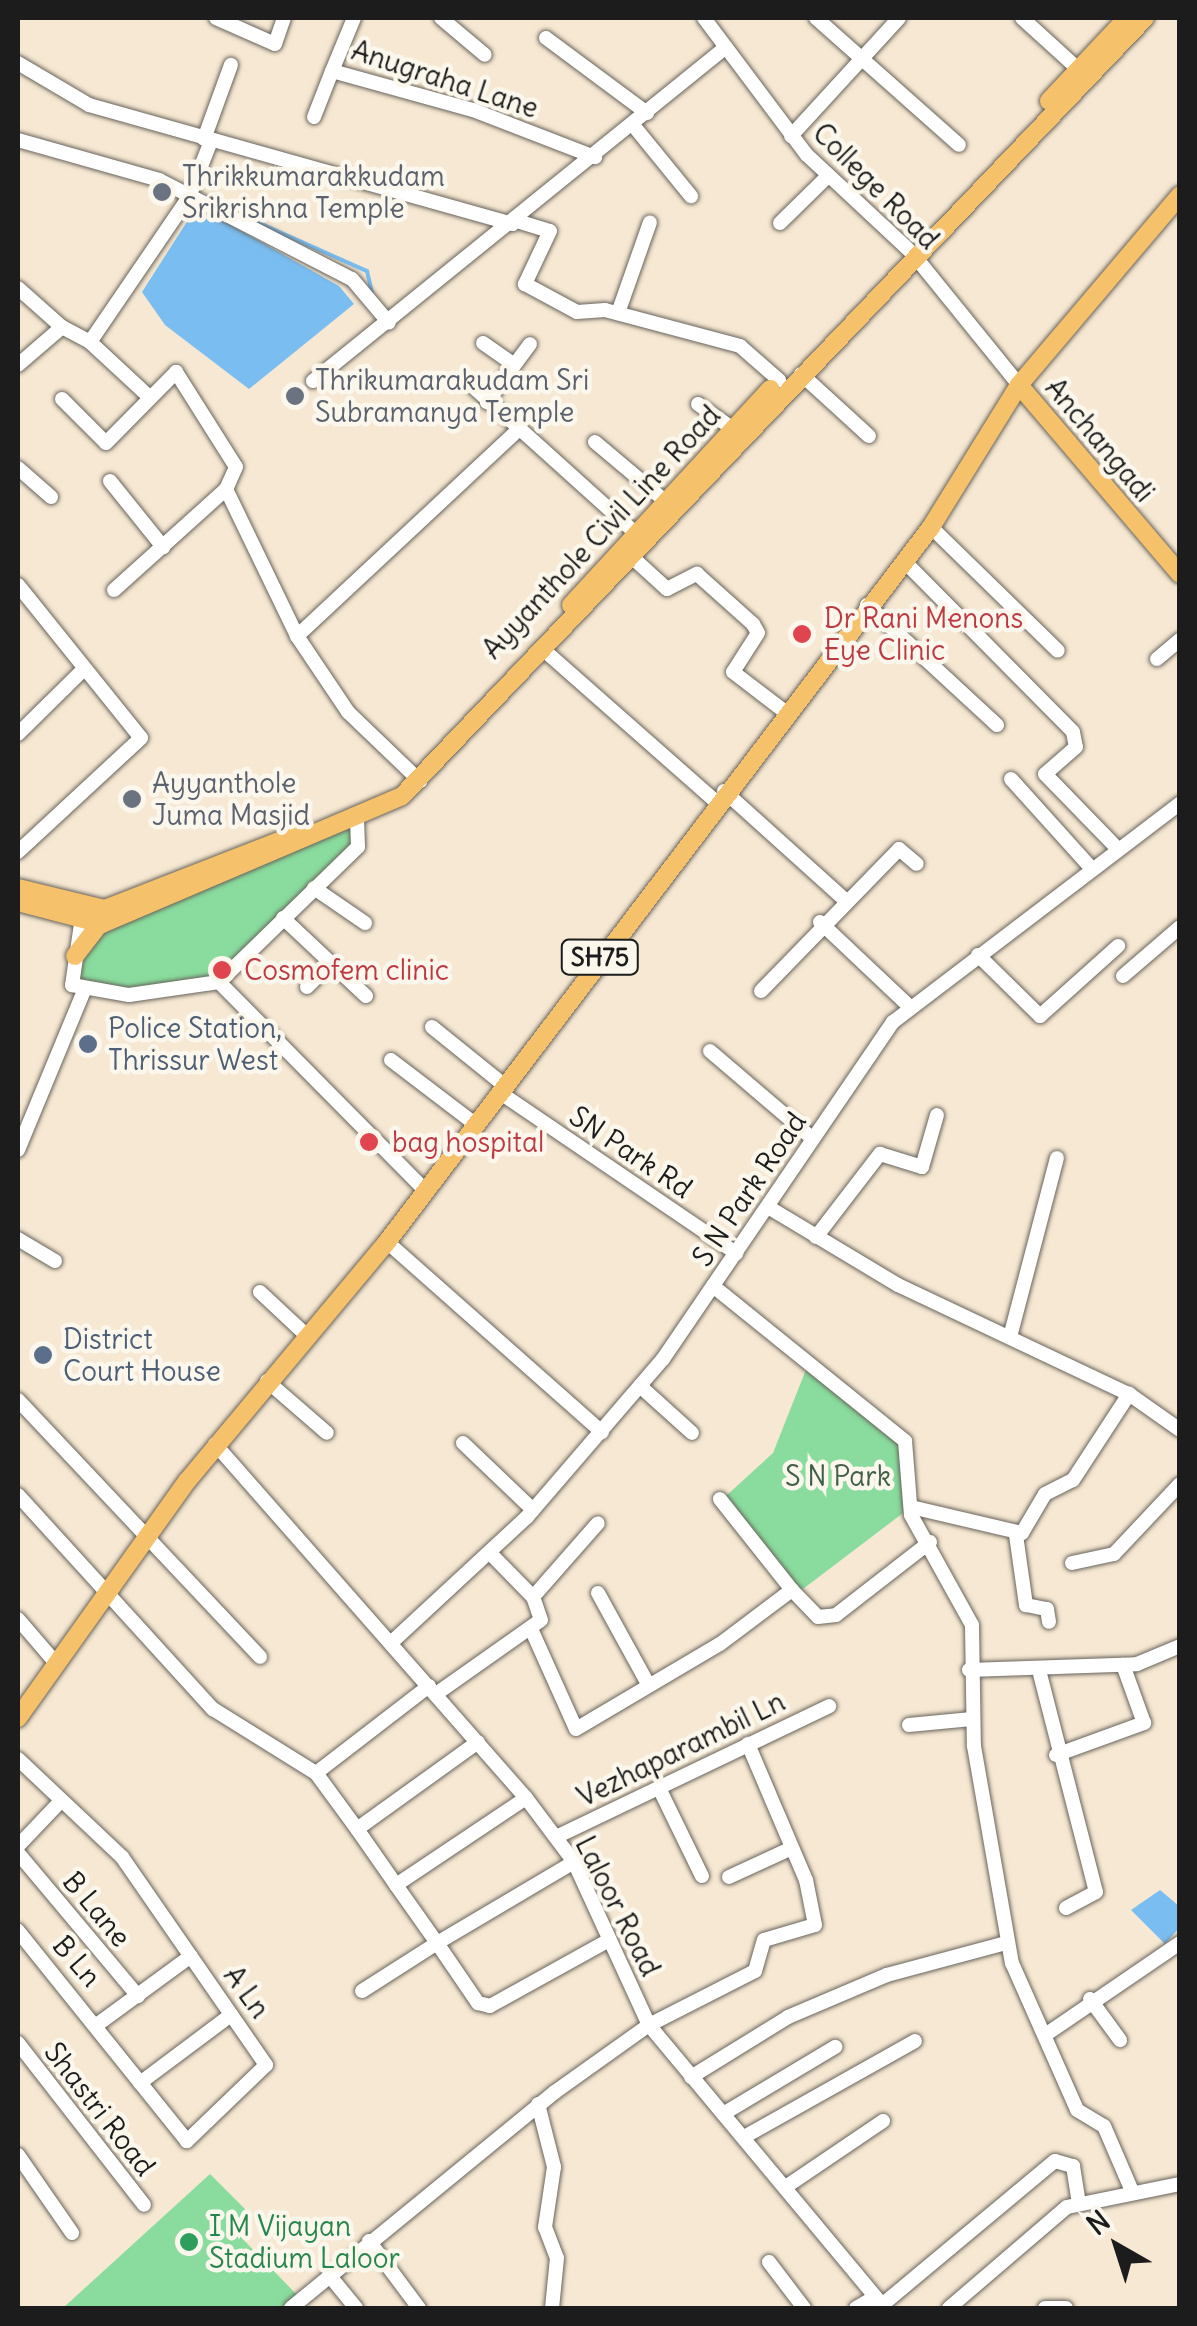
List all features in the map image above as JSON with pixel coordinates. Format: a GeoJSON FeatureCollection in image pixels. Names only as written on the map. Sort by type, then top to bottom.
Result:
{"type":"FeatureCollection","features":[{"type":"Feature","properties":{"kind":"main road","name":"Ayyanthole Civil Line Road"},"geometry":{"type":"LineString","coordinates":[[513,678],[545,652],[634,558],[641,538],[665,502],[801,374],[1127,18]]}},
{"type":"Feature","properties":{"kind":"main road"},"geometry":{"type":"LineString","coordinates":[[910,252],[1146,18]]}},
{"type":"Feature","properties":{"kind":"main road","name":"SH75"},"geometry":{"type":"LineString","coordinates":[[18,1718],[22,1696],[55,1662],[215,1444],[387,1242],[784,711],[904,561],[1019,385],[1180,195]]}},
{"type":"Feature","properties":{"kind":"main road","name":"Ayyanthole Civil Line Road"},"geometry":{"type":"LineString","coordinates":[[92,917],[357,822],[416,777],[513,678],[779,380],[910,252]]}},
{"type":"Feature","properties":{"kind":"main road","name":"Anchangadi"},"geometry":{"type":"LineString","coordinates":[[1019,385],[1178,570]]}},
{"type":"Feature","properties":{"kind":"main road","name":"Ayyanthole Civil Line Road"},"geometry":{"type":"LineString","coordinates":[[92,917],[380,804]]}},
{"type":"Feature","properties":{"kind":"main road"},"geometry":{"type":"LineString","coordinates":[[18,888],[92,917]]}},
{"type":"Feature","properties":{"kind":"main road"},"geometry":{"type":"LineString","coordinates":[[18,902],[92,917]]}},
{"type":"Feature","properties":{"kind":"main road"},"geometry":{"type":"LineString","coordinates":[[75,956],[92,917]]}},
{"type":"Feature","properties":{"kind":"street"},"geometry":{"type":"LineString","coordinates":[[216,18],[275,44],[284,18]]}},
{"type":"Feature","properties":{"kind":"street","name":"Anugraha Lane"},"geometry":{"type":"LineString","coordinates":[[354,18],[332,72],[472,110],[595,158]]}},
{"type":"Feature","properties":{"kind":"street"},"geometry":{"type":"LineString","coordinates":[[441,18],[486,56]]}},
{"type":"Feature","properties":{"kind":"street","name":"College Road"},"geometry":{"type":"LineString","coordinates":[[704,18],[790,136],[826,178],[910,252],[1019,385]]}},
{"type":"Feature","properties":{"kind":"street"},"geometry":{"type":"LineString","coordinates":[[816,18],[959,144]]}},
{"type":"Feature","properties":{"kind":"street"},"geometry":{"type":"LineString","coordinates":[[790,136],[898,18]]}},
{"type":"Feature","properties":{"kind":"street"},"geometry":{"type":"LineString","coordinates":[[1022,18],[1078,70]]}},
{"type":"Feature","properties":{"kind":"street"},"geometry":{"type":"LineString","coordinates":[[546,38],[647,113]]}},
{"type":"Feature","properties":{"kind":"street"},"geometry":{"type":"LineString","coordinates":[[313,381],[595,158],[726,47]]}},
{"type":"Feature","properties":{"kind":"street"},"geometry":{"type":"LineString","coordinates":[[18,64],[90,105],[550,231],[525,284],[577,312],[618,314],[740,346],[779,380]]}},
{"type":"Feature","properties":{"kind":"street"},"geometry":{"type":"LineString","coordinates":[[90,342],[189,196],[232,64]]}},
{"type":"Feature","properties":{"kind":"street"},"geometry":{"type":"LineString","coordinates":[[314,117],[332,72]]}},
{"type":"Feature","properties":{"kind":"street"},"geometry":{"type":"LineString","coordinates":[[633,125],[691,196]]}},
{"type":"Feature","properties":{"kind":"street"},"geometry":{"type":"LineString","coordinates":[[18,140],[148,176],[189,196],[352,279],[389,323]]}},
{"type":"Feature","properties":{"kind":"street"},"geometry":{"type":"LineString","coordinates":[[780,223],[826,178]]}},
{"type":"Feature","properties":{"kind":"street"},"geometry":{"type":"LineString","coordinates":[[618,314],[650,222]]}},
{"type":"Feature","properties":{"kind":"street"},"geometry":{"type":"LineString","coordinates":[[18,288],[62,327],[90,342],[146,394]]}},
{"type":"Feature","properties":{"kind":"street"},"geometry":{"type":"LineString","coordinates":[[18,365],[62,327]]}},
{"type":"Feature","properties":{"kind":"street"},"geometry":{"type":"LineString","coordinates":[[483,343],[514,365],[488,402]]}},
{"type":"Feature","properties":{"kind":"street"},"geometry":{"type":"LineString","coordinates":[[488,402],[530,344]]}},
{"type":"Feature","properties":{"kind":"street"},"geometry":{"type":"LineString","coordinates":[[62,399],[106,443],[146,394],[176,372],[236,467],[226,489],[114,590]]}},
{"type":"Feature","properties":{"kind":"street"},"geometry":{"type":"LineString","coordinates":[[801,374],[869,436]]}},
{"type":"Feature","properties":{"kind":"street"},"geometry":{"type":"LineString","coordinates":[[470,384],[641,538]]}},
{"type":"Feature","properties":{"kind":"street"},"geometry":{"type":"LineString","coordinates":[[698,404],[740,428]]}},
{"type":"Feature","properties":{"kind":"street"},"geometry":{"type":"LineString","coordinates":[[297,636],[518,430]]}},
{"type":"Feature","properties":{"kind":"street"},"geometry":{"type":"LineString","coordinates":[[595,442],[665,502]]}},
{"type":"Feature","properties":{"kind":"street"},"geometry":{"type":"LineString","coordinates":[[18,468],[51,497]]}},
{"type":"Feature","properties":{"kind":"street"},"geometry":{"type":"LineString","coordinates":[[110,481],[163,546]]}},
{"type":"Feature","properties":{"kind":"street"},"geometry":{"type":"LineString","coordinates":[[226,489],[297,636],[348,712],[416,777]]}},
{"type":"Feature","properties":{"kind":"street"},"geometry":{"type":"LineString","coordinates":[[930,526],[1058,651]]}},
{"type":"Feature","properties":{"kind":"street"},"geometry":{"type":"LineString","coordinates":[[634,558],[668,589],[697,574],[753,624],[758,633],[733,672],[784,711]]}},
{"type":"Feature","properties":{"kind":"street"},"geometry":{"type":"LineString","coordinates":[[904,561],[1073,732],[1076,747],[1045,774],[1117,848]]}},
{"type":"Feature","properties":{"kind":"street"},"geometry":{"type":"LineString","coordinates":[[18,852],[141,738],[19,589]]}},
{"type":"Feature","properties":{"kind":"street"},"geometry":{"type":"LineString","coordinates":[[867,606],[997,725]]}},
{"type":"Feature","properties":{"kind":"street"},"geometry":{"type":"LineString","coordinates":[[1157,659],[1180,640]]}},
{"type":"Feature","properties":{"kind":"street"},"geometry":{"type":"LineString","coordinates":[[545,652],[845,900]]}},
{"type":"Feature","properties":{"kind":"street"},"geometry":{"type":"LineString","coordinates":[[18,734],[84,670]]}},
{"type":"Feature","properties":{"kind":"street"},"geometry":{"type":"LineString","coordinates":[[1011,780],[1090,868]]}},
{"type":"Feature","properties":{"kind":"street","name":"S N Park Road"},"geometry":{"type":"LineString","coordinates":[[393,1641],[491,1554],[640,1386],[910,1007],[1180,802]]}},
{"type":"Feature","properties":{"kind":"street"},"geometry":{"type":"LineString","coordinates":[[75,956],[72,985],[84,991],[130,995],[218,982],[358,846],[357,822]]}},
{"type":"Feature","properties":{"kind":"street"},"geometry":{"type":"LineString","coordinates":[[761,990],[820,922],[903,847],[918,864]]}},
{"type":"Feature","properties":{"kind":"street"},"geometry":{"type":"LineString","coordinates":[[314,888],[365,922]]}},
{"type":"Feature","properties":{"kind":"street"},"geometry":{"type":"LineString","coordinates":[[283,918],[366,996]]}},
{"type":"Feature","properties":{"kind":"street"},"geometry":{"type":"LineString","coordinates":[[820,922],[910,1007]]}},
{"type":"Feature","properties":{"kind":"street"},"geometry":{"type":"LineString","coordinates":[[1122,976],[1180,927]]}},
{"type":"Feature","properties":{"kind":"street"},"geometry":{"type":"LineString","coordinates":[[978,954],[1040,1016],[1118,946]]}},
{"type":"Feature","properties":{"kind":"street"},"geometry":{"type":"LineString","coordinates":[[308,987],[331,963]]}},
{"type":"Feature","properties":{"kind":"street"},"geometry":{"type":"LineString","coordinates":[[218,982],[425,1190]]}},
{"type":"Feature","properties":{"kind":"street"},"geometry":{"type":"LineString","coordinates":[[18,1150],[84,991]]}},
{"type":"Feature","properties":{"kind":"street","name":"SN Park Rd"},"geometry":{"type":"LineString","coordinates":[[432,1027],[502,1088],[736,1253]]}},
{"type":"Feature","properties":{"kind":"street"},"geometry":{"type":"LineString","coordinates":[[710,1050],[813,1139]]}},
{"type":"Feature","properties":{"kind":"street"},"geometry":{"type":"LineString","coordinates":[[391,1060],[475,1124]]}},
{"type":"Feature","properties":{"kind":"street"},"geometry":{"type":"LineString","coordinates":[[816,1237],[880,1154],[922,1167],[937,1115]]}},
{"type":"Feature","properties":{"kind":"street"},"geometry":{"type":"LineString","coordinates":[[1010,1337],[1057,1158]]}},
{"type":"Feature","properties":{"kind":"street"},"geometry":{"type":"LineString","coordinates":[[768,1206],[816,1237],[1129,1394],[1180,1430]]}},
{"type":"Feature","properties":{"kind":"street"},"geometry":{"type":"LineString","coordinates":[[18,1239],[55,1262]]}},
{"type":"Feature","properties":{"kind":"street"},"geometry":{"type":"LineString","coordinates":[[387,1242],[602,1432]]}},
{"type":"Feature","properties":{"kind":"street"},"geometry":{"type":"LineString","coordinates":[[713,1286],[899,1434],[910,1507],[972,1625],[972,1719],[1006,1943],[1048,2033],[1076,2110],[1104,2126],[1132,2191]]}},
{"type":"Feature","properties":{"kind":"street"},"geometry":{"type":"LineString","coordinates":[[260,1292],[307,1336]]}},
{"type":"Feature","properties":{"kind":"street"},"geometry":{"type":"LineString","coordinates":[[267,1382],[328,1434]]}},
{"type":"Feature","properties":{"kind":"street"},"geometry":{"type":"LineString","coordinates":[[640,1386],[692,1433]]}},
{"type":"Feature","properties":{"kind":"street"},"geometry":{"type":"LineString","coordinates":[[1049,1622],[1047,1609],[1026,1605],[1016,1534],[1045,1494],[1073,1480],[1129,1394]]}},
{"type":"Feature","properties":{"kind":"street"},"geometry":{"type":"LineString","coordinates":[[18,1400],[260,1657]]}},
{"type":"Feature","properties":{"kind":"street"},"geometry":{"type":"LineString","coordinates":[[463,1443],[533,1510]]}},
{"type":"Feature","properties":{"kind":"street","name":"Laloor Road"},"geometry":{"type":"LineString","coordinates":[[215,1444],[393,1641],[526,1798],[574,1862],[649,2025],[787,2186],[881,2304]]}},
{"type":"Feature","properties":{"kind":"street"},"geometry":{"type":"LineString","coordinates":[[1072,1563],[1114,1554],[1180,1484]]}},
{"type":"Feature","properties":{"kind":"street"},"geometry":{"type":"LineString","coordinates":[[18,1496],[103,1594],[213,1709],[316,1773],[478,2003],[490,2006],[610,1940]]}},
{"type":"Feature","properties":{"kind":"street"},"geometry":{"type":"LineString","coordinates":[[720,1499],[818,1617],[836,1615],[930,1542]]}},
{"type":"Feature","properties":{"kind":"street"},"geometry":{"type":"LineString","coordinates":[[910,1507],[1016,1534]]}},
{"type":"Feature","properties":{"kind":"street"},"geometry":{"type":"LineString","coordinates":[[533,1597],[598,1523]]}},
{"type":"Feature","properties":{"kind":"street"},"geometry":{"type":"LineString","coordinates":[[316,1773],[432,1690],[532,1631],[541,1620],[533,1597],[491,1554]]}},
{"type":"Feature","properties":{"kind":"street"},"geometry":{"type":"LineString","coordinates":[[532,1631],[576,1729],[612,1714],[646,1682],[720,1644],[792,1590]]}},
{"type":"Feature","properties":{"kind":"street"},"geometry":{"type":"LineString","coordinates":[[598,1594],[646,1682]]}},
{"type":"Feature","properties":{"kind":"street"},"geometry":{"type":"LineString","coordinates":[[18,1619],[55,1662]]}},
{"type":"Feature","properties":{"kind":"street"},"geometry":{"type":"LineString","coordinates":[[969,1670],[1040,1674],[1123,1665],[1180,1646]]}},
{"type":"Feature","properties":{"kind":"street"},"geometry":{"type":"LineString","coordinates":[[1056,1754],[1144,1723],[1123,1665]]}},
{"type":"Feature","properties":{"kind":"street"},"geometry":{"type":"LineString","coordinates":[[1040,1674],[1056,1754],[1096,1892],[1066,1908]]}},
{"type":"Feature","properties":{"kind":"street","name":"Vezhaparambil Ln"},"geometry":{"type":"LineString","coordinates":[[556,1837],[829,1706]]}},
{"type":"Feature","properties":{"kind":"street"},"geometry":{"type":"LineString","coordinates":[[909,1725],[972,1719]]}},
{"type":"Feature","properties":{"kind":"street"},"geometry":{"type":"LineString","coordinates":[[358,1829],[478,1742]]}},
{"type":"Feature","properties":{"kind":"street"},"geometry":{"type":"LineString","coordinates":[[291,2308],[538,2104],[649,2025],[754,1971],[764,1940],[815,1926],[792,1848],[748,1744]]}},
{"type":"Feature","properties":{"kind":"street","name":"A Ln"},"geometry":{"type":"LineString","coordinates":[[18,1759],[59,1803],[122,1858],[266,2065],[191,2139],[140,2083],[98,2024]]}},
{"type":"Feature","properties":{"kind":"street"},"geometry":{"type":"LineString","coordinates":[[660,1788],[702,1876]]}},
{"type":"Feature","properties":{"kind":"street"},"geometry":{"type":"LineString","coordinates":[[396,1886],[526,1798]]}},
{"type":"Feature","properties":{"kind":"street"},"geometry":{"type":"LineString","coordinates":[[18,1850],[59,1803]]}},
{"type":"Feature","properties":{"kind":"street"},"geometry":{"type":"LineString","coordinates":[[729,1877],[792,1848]]}},
{"type":"Feature","properties":{"kind":"street","name":"B Lane"},"geometry":{"type":"LineString","coordinates":[[18,1850],[138,1996]]}},
{"type":"Feature","properties":{"kind":"street"},"geometry":{"type":"LineString","coordinates":[[362,1991],[574,1862]]}},
{"type":"Feature","properties":{"kind":"street","name":"B Ln"},"geometry":{"type":"LineString","coordinates":[[18,1931],[98,2024]]}},
{"type":"Feature","properties":{"kind":"street"},"geometry":{"type":"LineString","coordinates":[[691,2077],[788,2017],[887,1975],[1006,1943]]}},
{"type":"Feature","properties":{"kind":"street"},"geometry":{"type":"LineString","coordinates":[[1048,2033],[1090,1999],[1180,1943]]}},
{"type":"Feature","properties":{"kind":"street"},"geometry":{"type":"LineString","coordinates":[[98,2024],[190,1956]]}},
{"type":"Feature","properties":{"kind":"street"},"geometry":{"type":"LineString","coordinates":[[1090,1999],[1120,2040]]}},
{"type":"Feature","properties":{"kind":"street"},"geometry":{"type":"LineString","coordinates":[[140,2083],[231,2015]]}},
{"type":"Feature","properties":{"kind":"street"},"geometry":{"type":"LineString","coordinates":[[744,2137],[915,2041]]}},
{"type":"Feature","properties":{"kind":"street","name":"Shastri Road"},"geometry":{"type":"LineString","coordinates":[[18,2043],[144,2206]]}},
{"type":"Feature","properties":{"kind":"street"},"geometry":{"type":"LineString","coordinates":[[723,2114],[835,2047]]}},
{"type":"Feature","properties":{"kind":"street"},"geometry":{"type":"LineString","coordinates":[[538,2104],[554,2167],[545,2228],[557,2258],[552,2308]]}},
{"type":"Feature","properties":{"kind":"street"},"geometry":{"type":"LineString","coordinates":[[787,2186],[883,2121]]}},
{"type":"Feature","properties":{"kind":"street"},"geometry":{"type":"LineString","coordinates":[[18,2155],[72,2234]]}},
{"type":"Feature","properties":{"kind":"street"},"geometry":{"type":"LineString","coordinates":[[856,2308],[881,2304],[1054,2161],[1073,2166],[1079,2202]]}},
{"type":"Feature","properties":{"kind":"street"},"geometry":{"type":"LineString","coordinates":[[949,2308],[1032,2230],[1079,2202],[1180,2184]]}},
{"type":"Feature","properties":{"kind":"street"},"geometry":{"type":"LineString","coordinates":[[369,2241],[419,2308]]}},
{"type":"Feature","properties":{"kind":"street"},"geometry":{"type":"LineString","coordinates":[[769,2262],[804,2308]]}},
{"type":"Feature","properties":{"kind":"street"},"geometry":{"type":"LineString","coordinates":[[329,2274],[356,2308]]}},
{"type":"Feature","properties":{"kind":"street"},"geometry":{"type":"LineString","coordinates":[[1046,2308],[1066,2308]]}},
{"type":"Feature","properties":{"kind":"green space"},"geometry":{"type":"Polygon","coordinates":[[[357,823],[361,835],[218,981],[129,995],[73,985],[76,956],[102,925],[357,823]]]}},
{"type":"Feature","properties":{"kind":"green space","name":"S N Park"},"geometry":{"type":"Polygon","coordinates":[[[809,1362],[905,1441],[911,1507],[799,1592],[726,1496],[773,1453],[809,1362]]]}},
{"type":"Feature","properties":{"kind":"green space","name":"I M Vijayan Stadium Laloor"},"geometry":{"type":"Polygon","coordinates":[[[210,2174],[250,2214],[235,2231],[297,2295],[281,2308],[63,2308],[210,2174]]]}},
{"type":"Feature","properties":{"kind":"water"},"geometry":{"type":"Polygon","coordinates":[[[190,217],[222,220],[339,286],[354,304],[249,389],[165,325],[142,292],[190,217]]]}},
{"type":"Feature","properties":{"kind":"water"},"geometry":{"type":"Polygon","coordinates":[[[1160,1890],[1179,1906],[1179,1928],[1165,1944],[1131,1910],[1160,1890]]]}},
{"type":"Feature","properties":{"kind":"waterway"},"geometry":{"type":"LineString","coordinates":[[241,215],[367,271],[372,293]]}},
{"type":"Feature","properties":{"kind":"place","name":"Thrikkumarakkudam Srikrishna Temple"},"geometry":{"type":"Point","coordinates":[162,192]}},
{"type":"Feature","properties":{"kind":"place","name":"Thrikumarakudam Sri Subramanya Temple"},"geometry":{"type":"Point","coordinates":[295,396]}},
{"type":"Feature","properties":{"kind":"place","name":"Dr Rani Menons Eye Clinic"},"geometry":{"type":"Point","coordinates":[802,634]}},
{"type":"Feature","properties":{"kind":"place","name":"Ayyanthole Juma Masjid"},"geometry":{"type":"Point","coordinates":[132,799]}},
{"type":"Feature","properties":{"kind":"place","name":"Cosmofem clinic"},"geometry":{"type":"Point","coordinates":[222,970]}},
{"type":"Feature","properties":{"kind":"place","name":"Police Station, Thrissur West"},"geometry":{"type":"Point","coordinates":[88,1044]}},
{"type":"Feature","properties":{"kind":"place","name":"bag hospital"},"geometry":{"type":"Point","coordinates":[369,1142]}},
{"type":"Feature","properties":{"kind":"place","name":"District Court House"},"geometry":{"type":"Point","coordinates":[43,1355]}},
{"type":"Feature","properties":{"kind":"place","name":"I M Vijayan Stadium Laloor"},"geometry":{"type":"Point","coordinates":[189,2242]}}]}
